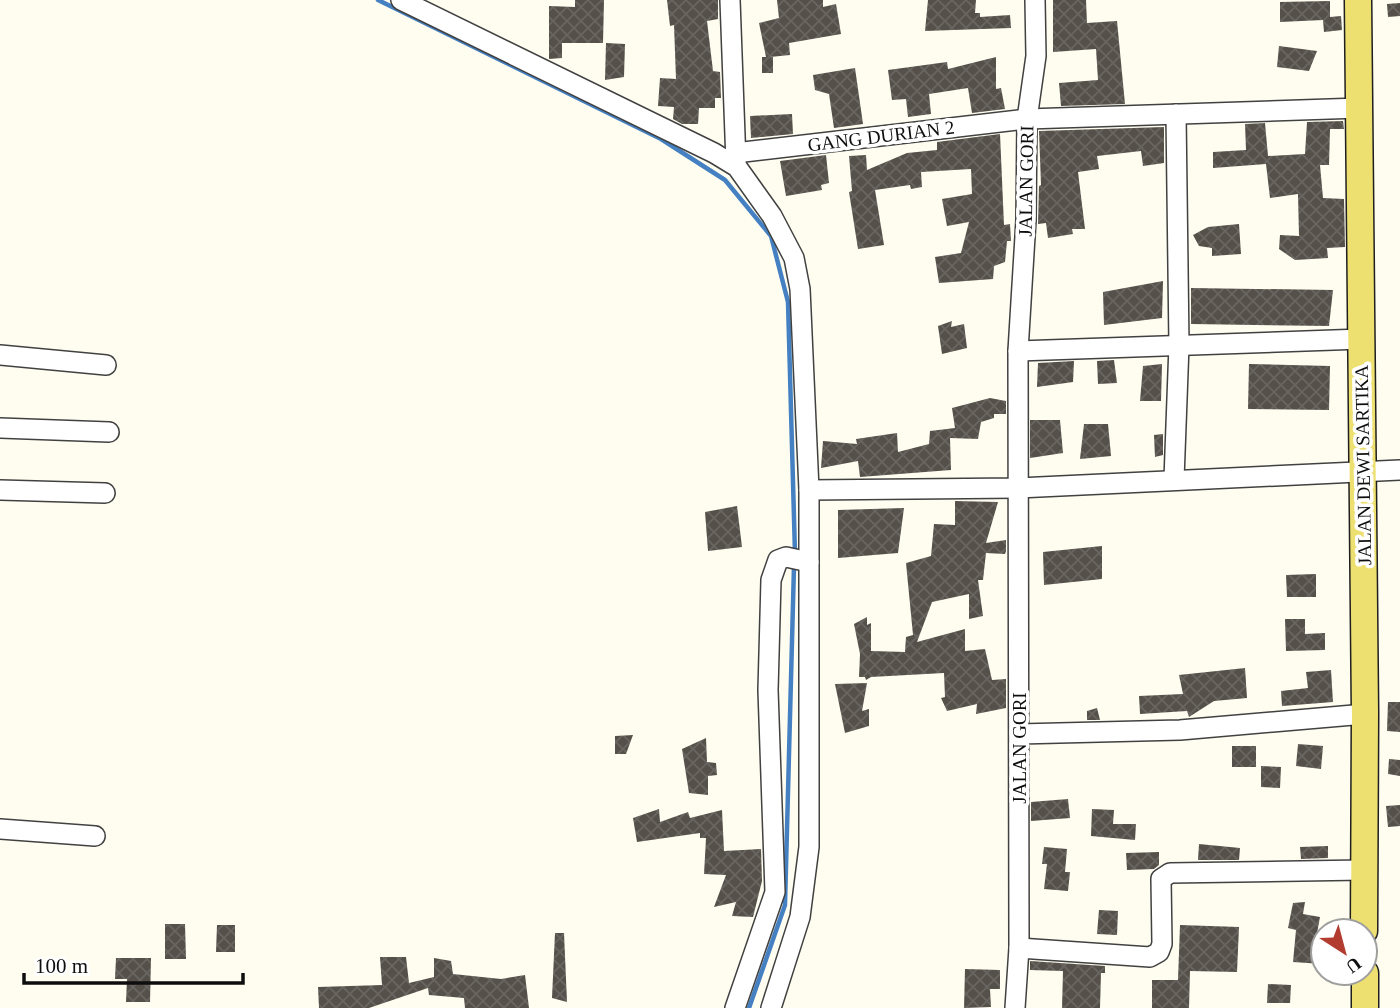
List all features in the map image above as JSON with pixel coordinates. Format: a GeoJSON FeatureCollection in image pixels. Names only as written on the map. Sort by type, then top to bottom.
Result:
{"type":"FeatureCollection","features":[{"type":"Feature","properties":{"kind":"main road","name":"JALAN DEWI SARTIKA"},"geometry":{"type":"LineString","coordinates":[[1358,0],[1365,714],[1364,917]]}},
{"type":"Feature","properties":{"kind":"main road"},"geometry":{"type":"LineString","coordinates":[[1365,987],[1365,1008]]}},
{"type":"Feature","properties":{"kind":"street"},"geometry":{"type":"LineString","coordinates":[[401,0],[736,160]]}},
{"type":"Feature","properties":{"kind":"street"},"geometry":{"type":"LineString","coordinates":[[730,0],[736,160],[772,216],[797,271],[808,490],[800,560],[810,787],[806,884],[795,938],[771,1008]]}},
{"type":"Feature","properties":{"kind":"street","name":"JALAN GORI"},"geometry":{"type":"LineString","coordinates":[[1015,1008],[1019,948],[1018,351],[1026,220],[1027,119],[1036,56],[1035,0]]}},
{"type":"Feature","properties":{"kind":"street","name":"GANG DURIAN 2"},"geometry":{"type":"LineString","coordinates":[[736,160],[1027,119],[1360,108]]}},
{"type":"Feature","properties":{"kind":"street"},"geometry":{"type":"LineString","coordinates":[[1174,479],[1179,345],[1176,114]]}},
{"type":"Feature","properties":{"kind":"street"},"geometry":{"type":"LineString","coordinates":[[1018,351],[1362,340]]}},
{"type":"Feature","properties":{"kind":"street"},"geometry":{"type":"LineString","coordinates":[[0,355],[106,365]]}},
{"type":"Feature","properties":{"kind":"street"},"geometry":{"type":"LineString","coordinates":[[0,428],[108,432]]}},
{"type":"Feature","properties":{"kind":"street"},"geometry":{"type":"LineString","coordinates":[[808,490],[1018,488],[1363,469],[1400,470]]}},
{"type":"Feature","properties":{"kind":"street"},"geometry":{"type":"LineString","coordinates":[[0,490],[105,493]]}},
{"type":"Feature","properties":{"kind":"street"},"geometry":{"type":"LineString","coordinates":[[735,1008],[775,892],[768,690],[771,580],[776,562],[800,560]]}},
{"type":"Feature","properties":{"kind":"street"},"geometry":{"type":"LineString","coordinates":[[1019,734],[1180,730],[1365,714]]}},
{"type":"Feature","properties":{"kind":"street"},"geometry":{"type":"LineString","coordinates":[[0,829],[95,836]]}},
{"type":"Feature","properties":{"kind":"street"},"geometry":{"type":"LineString","coordinates":[[1019,948],[1150,957],[1158,952],[1162,944],[1161,879],[1170,873],[1363,870]]}},
{"type":"Feature","properties":{"kind":"building"},"geometry":{"type":"Polygon","coordinates":[[[575,0],[604,0],[603,43],[562,43],[562,58],[549,59],[549,6],[575,7],[575,0]]]}},
{"type":"Feature","properties":{"kind":"building"},"geometry":{"type":"Polygon","coordinates":[[[667,0],[718,0],[718,19],[707,21],[713,71],[720,72],[721,98],[715,98],[715,108],[699,108],[698,124],[682,124],[673,119],[674,107],[658,106],[660,78],[676,79],[674,25],[670,26],[667,0]]]}},
{"type":"Feature","properties":{"kind":"building"},"geometry":{"type":"Polygon","coordinates":[[[777,0],[823,0],[823,7],[836,4],[841,34],[789,43],[790,55],[770,57],[773,57],[773,73],[762,73],[762,57],[766,57],[759,23],[779,18],[777,0]]]}},
{"type":"Feature","properties":{"kind":"building"},"geometry":{"type":"Polygon","coordinates":[[[928,0],[976,0],[975,13],[980,13],[980,17],[1010,15],[1011,28],[925,31],[928,0]]]}},
{"type":"Feature","properties":{"kind":"building"},"geometry":{"type":"Polygon","coordinates":[[[1053,0],[1086,0],[1087,23],[1117,21],[1125,104],[1061,106],[1059,83],[1098,80],[1096,49],[1053,52],[1053,0]]]}},
{"type":"Feature","properties":{"kind":"building"},"geometry":{"type":"Polygon","coordinates":[[[1330,1],[1330,17],[1341,16],[1342,30],[1324,32],[1323,20],[1280,22],[1280,2],[1330,1]]]}},
{"type":"Feature","properties":{"kind":"building"},"geometry":{"type":"Polygon","coordinates":[[[1400,3],[1400,16],[1388,17],[1387,4],[1400,3]]]}},
{"type":"Feature","properties":{"kind":"building"},"geometry":{"type":"Polygon","coordinates":[[[606,43],[625,44],[624,77],[605,80],[606,43]]]}},
{"type":"Feature","properties":{"kind":"building"},"geometry":{"type":"Polygon","coordinates":[[[1279,46],[1317,51],[1309,71],[1277,67],[1279,46]]]}},
{"type":"Feature","properties":{"kind":"building"},"geometry":{"type":"Polygon","coordinates":[[[996,57],[996,89],[1001,88],[1005,109],[972,113],[968,88],[929,94],[931,114],[908,117],[906,99],[892,100],[888,70],[947,62],[948,69],[996,57]]]}},
{"type":"Feature","properties":{"kind":"building"},"geometry":{"type":"Polygon","coordinates":[[[855,68],[863,124],[834,128],[829,94],[815,90],[813,75],[855,68]]]}},
{"type":"Feature","properties":{"kind":"building"},"geometry":{"type":"Polygon","coordinates":[[[792,114],[793,134],[751,138],[750,116],[792,114]]]}},
{"type":"Feature","properties":{"kind":"building"},"geometry":{"type":"Polygon","coordinates":[[[1343,121],[1344,129],[1330,129],[1329,165],[1320,165],[1323,198],[1344,199],[1345,247],[1327,248],[1328,258],[1295,260],[1279,249],[1280,235],[1299,236],[1298,194],[1270,198],[1266,164],[1213,168],[1213,152],[1246,150],[1245,124],[1265,123],[1268,156],[1305,154],[1307,122],[1343,121]]]}},
{"type":"Feature","properties":{"kind":"building"},"geometry":{"type":"Polygon","coordinates":[[[1164,127],[1164,163],[1143,166],[1141,151],[1097,156],[1099,169],[1078,172],[1085,229],[1072,229],[1073,234],[1048,238],[1046,223],[1038,224],[1041,185],[1039,131],[1164,127]]]}},
{"type":"Feature","properties":{"kind":"building"},"geometry":{"type":"Polygon","coordinates":[[[1000,134],[1004,225],[1010,224],[1011,241],[1007,241],[1005,262],[994,266],[993,279],[939,283],[935,257],[961,253],[969,222],[947,226],[942,199],[972,194],[971,169],[921,172],[922,187],[911,189],[910,185],[875,190],[884,245],[858,249],[849,192],[852,191],[849,156],[866,155],[867,170],[907,153],[937,150],[937,142],[1000,134]]]}},
{"type":"Feature","properties":{"kind":"building"},"geometry":{"type":"Polygon","coordinates":[[[826,155],[829,183],[821,185],[822,190],[786,196],[780,161],[826,155]]]}},
{"type":"Feature","properties":{"kind":"building"},"geometry":{"type":"Polygon","coordinates":[[[1239,224],[1241,254],[1212,256],[1212,248],[1199,246],[1193,235],[1208,227],[1239,224]]]}},
{"type":"Feature","properties":{"kind":"building"},"geometry":{"type":"Polygon","coordinates":[[[1163,281],[1162,318],[1104,325],[1103,292],[1163,281]]]}},
{"type":"Feature","properties":{"kind":"building"},"geometry":{"type":"Polygon","coordinates":[[[1191,288],[1333,290],[1329,326],[1191,324],[1191,288]]]}},
{"type":"Feature","properties":{"kind":"building"},"geometry":{"type":"Polygon","coordinates":[[[952,321],[951,327],[964,324],[967,348],[942,354],[938,326],[952,321]]]}},
{"type":"Feature","properties":{"kind":"building"},"geometry":{"type":"Polygon","coordinates":[[[1114,360],[1117,383],[1098,384],[1097,361],[1114,360]]]}},
{"type":"Feature","properties":{"kind":"building"},"geometry":{"type":"Polygon","coordinates":[[[1074,361],[1073,382],[1037,387],[1038,363],[1074,361]]]}},
{"type":"Feature","properties":{"kind":"building"},"geometry":{"type":"Polygon","coordinates":[[[1162,364],[1161,401],[1140,401],[1143,366],[1162,364]]]}},
{"type":"Feature","properties":{"kind":"building"},"geometry":{"type":"Polygon","coordinates":[[[1249,364],[1330,366],[1329,410],[1248,409],[1249,364]]]}},
{"type":"Feature","properties":{"kind":"building"},"geometry":{"type":"Polygon","coordinates":[[[990,398],[1006,401],[1006,414],[994,414],[994,418],[981,422],[978,439],[950,438],[951,470],[860,477],[858,461],[821,468],[823,441],[857,444],[856,439],[897,433],[898,452],[929,444],[930,431],[955,428],[952,408],[990,398]]]}},
{"type":"Feature","properties":{"kind":"building"},"geometry":{"type":"Polygon","coordinates":[[[1030,420],[1060,420],[1063,453],[1030,458],[1030,420]]]}},
{"type":"Feature","properties":{"kind":"building"},"geometry":{"type":"Polygon","coordinates":[[[1084,424],[1108,424],[1111,456],[1080,459],[1084,424]]]}},
{"type":"Feature","properties":{"kind":"building"},"geometry":{"type":"Polygon","coordinates":[[[1163,434],[1163,455],[1155,457],[1154,435],[1163,434]]]}},
{"type":"Feature","properties":{"kind":"building"},"geometry":{"type":"Polygon","coordinates":[[[955,501],[998,502],[986,543],[1006,540],[1006,551],[1005,554],[986,553],[983,580],[978,580],[983,616],[969,619],[969,594],[932,602],[917,642],[965,629],[965,651],[985,649],[992,680],[1006,679],[1006,708],[976,714],[977,704],[947,711],[941,698],[945,697],[944,673],[871,677],[866,680],[865,677],[859,677],[860,654],[854,624],[867,617],[867,625],[871,623],[871,651],[905,652],[906,637],[913,635],[906,563],[931,556],[934,524],[955,525],[955,501]]]}},
{"type":"Feature","properties":{"kind":"building"},"geometry":{"type":"Polygon","coordinates":[[[737,506],[742,547],[708,551],[705,512],[737,506]]]}},
{"type":"Feature","properties":{"kind":"building"},"geometry":{"type":"Polygon","coordinates":[[[904,508],[898,553],[838,558],[838,510],[904,508]]]}},
{"type":"Feature","properties":{"kind":"building"},"geometry":{"type":"Polygon","coordinates":[[[1102,546],[1102,579],[1044,585],[1043,552],[1102,546]]]}},
{"type":"Feature","properties":{"kind":"building"},"geometry":{"type":"Polygon","coordinates":[[[1316,574],[1316,597],[1287,597],[1286,575],[1316,574]]]}},
{"type":"Feature","properties":{"kind":"building"},"geometry":{"type":"Polygon","coordinates":[[[1285,619],[1305,619],[1305,634],[1325,633],[1325,650],[1286,651],[1285,619]]]}},
{"type":"Feature","properties":{"kind":"building"},"geometry":{"type":"Polygon","coordinates":[[[1245,668],[1247,698],[1214,701],[1189,717],[1187,711],[1140,714],[1139,696],[1183,694],[1179,675],[1245,668]]]}},
{"type":"Feature","properties":{"kind":"building"},"geometry":{"type":"Polygon","coordinates":[[[1331,670],[1333,702],[1282,706],[1281,691],[1308,688],[1306,672],[1331,670]]]}},
{"type":"Feature","properties":{"kind":"building"},"geometry":{"type":"Polygon","coordinates":[[[867,683],[862,711],[869,709],[869,726],[845,733],[835,684],[867,683]]]}},
{"type":"Feature","properties":{"kind":"building"},"geometry":{"type":"Polygon","coordinates":[[[1388,702],[1400,702],[1400,732],[1387,731],[1388,702]]]}},
{"type":"Feature","properties":{"kind":"building"},"geometry":{"type":"Polygon","coordinates":[[[1097,708],[1100,720],[1087,720],[1087,711],[1097,708]]]}},
{"type":"Feature","properties":{"kind":"building"},"geometry":{"type":"Polygon","coordinates":[[[633,735],[626,754],[615,754],[615,736],[633,735]]]}},
{"type":"Feature","properties":{"kind":"building"},"geometry":{"type":"Polygon","coordinates":[[[706,738],[707,762],[716,763],[717,775],[708,776],[708,795],[689,793],[682,749],[706,738]]]}},
{"type":"Feature","properties":{"kind":"building"},"geometry":{"type":"Polygon","coordinates":[[[1298,744],[1323,746],[1321,769],[1296,766],[1298,744]]]}},
{"type":"Feature","properties":{"kind":"building"},"geometry":{"type":"Polygon","coordinates":[[[1232,746],[1256,746],[1256,767],[1232,767],[1232,746]]]}},
{"type":"Feature","properties":{"kind":"building"},"geometry":{"type":"Polygon","coordinates":[[[1389,759],[1400,760],[1400,776],[1388,774],[1389,759]]]}},
{"type":"Feature","properties":{"kind":"building"},"geometry":{"type":"Polygon","coordinates":[[[1261,766],[1281,767],[1280,788],[1261,787],[1261,766]]]}},
{"type":"Feature","properties":{"kind":"building"},"geometry":{"type":"Polygon","coordinates":[[[1068,799],[1070,818],[1031,821],[1031,802],[1068,799]]]}},
{"type":"Feature","properties":{"kind":"building"},"geometry":{"type":"Polygon","coordinates":[[[1400,805],[1400,826],[1388,827],[1386,806],[1400,805]]]}},
{"type":"Feature","properties":{"kind":"building"},"geometry":{"type":"Polygon","coordinates":[[[659,809],[660,822],[688,812],[690,818],[722,810],[724,851],[761,849],[762,881],[753,917],[732,916],[736,902],[714,907],[726,875],[704,874],[706,838],[700,838],[700,833],[637,842],[633,818],[659,809]]]}},
{"type":"Feature","properties":{"kind":"building"},"geometry":{"type":"Polygon","coordinates":[[[1092,809],[1114,810],[1113,824],[1136,824],[1135,840],[1091,836],[1092,809]]]}},
{"type":"Feature","properties":{"kind":"building"},"geometry":{"type":"Polygon","coordinates":[[[1199,844],[1240,848],[1239,860],[1198,860],[1199,844]]]}},
{"type":"Feature","properties":{"kind":"building"},"geometry":{"type":"Polygon","coordinates":[[[1328,846],[1328,858],[1301,859],[1300,847],[1328,846]]]}},
{"type":"Feature","properties":{"kind":"building"},"geometry":{"type":"Polygon","coordinates":[[[1044,847],[1067,849],[1065,872],[1070,872],[1068,891],[1044,889],[1047,864],[1042,864],[1044,847]]]}},
{"type":"Feature","properties":{"kind":"building"},"geometry":{"type":"Polygon","coordinates":[[[1159,852],[1159,865],[1154,869],[1127,870],[1126,853],[1159,852]]]}},
{"type":"Feature","properties":{"kind":"building"},"geometry":{"type":"Polygon","coordinates":[[[1305,902],[1303,914],[1320,917],[1309,917],[1309,963],[1293,962],[1296,930],[1288,928],[1293,903],[1305,902]]]}},
{"type":"Feature","properties":{"kind":"building"},"geometry":{"type":"Polygon","coordinates":[[[1099,910],[1118,911],[1117,935],[1097,934],[1099,910]]]}},
{"type":"Feature","properties":{"kind":"building"},"geometry":{"type":"Polygon","coordinates":[[[165,924],[185,924],[186,959],[165,959],[165,924]]]}},
{"type":"Feature","properties":{"kind":"building"},"geometry":{"type":"Polygon","coordinates":[[[217,925],[235,925],[235,952],[216,952],[217,925]]]}},
{"type":"Feature","properties":{"kind":"building"},"geometry":{"type":"Polygon","coordinates":[[[1180,925],[1239,927],[1237,972],[1190,971],[1189,1008],[1152,1008],[1152,980],[1178,980],[1180,925]]]}},
{"type":"Feature","properties":{"kind":"building"},"geometry":{"type":"Polygon","coordinates":[[[555,933],[564,933],[567,1002],[552,998],[555,933]]]}},
{"type":"Feature","properties":{"kind":"building"},"geometry":{"type":"Polygon","coordinates":[[[380,957],[406,957],[409,983],[434,977],[434,958],[451,961],[453,974],[501,979],[525,975],[529,1008],[465,1008],[464,998],[429,995],[428,988],[369,1008],[319,1008],[318,987],[382,985],[380,957]]]}},
{"type":"Feature","properties":{"kind":"building"},"geometry":{"type":"Polygon","coordinates":[[[116,958],[151,958],[150,1002],[126,1002],[127,979],[115,979],[116,958]]]}},
{"type":"Feature","properties":{"kind":"building"},"geometry":{"type":"Polygon","coordinates":[[[1030,961],[1105,966],[1105,973],[1101,973],[1100,1008],[1062,1008],[1063,971],[1030,970],[1030,961]]]}},
{"type":"Feature","properties":{"kind":"building"},"geometry":{"type":"Polygon","coordinates":[[[965,969],[1000,970],[1000,989],[990,989],[991,1007],[964,1008],[965,969]]]}},
{"type":"Feature","properties":{"kind":"building"},"geometry":{"type":"Polygon","coordinates":[[[1268,984],[1291,985],[1290,1003],[1267,1003],[1268,984]]]}},
{"type":"Feature","properties":{"kind":"waterway"},"geometry":{"type":"LineString","coordinates":[[378,0],[661,139],[725,180],[771,236],[788,302],[795,554]]}},
{"type":"Feature","properties":{"kind":"waterway"},"geometry":{"type":"LineString","coordinates":[[749,1008],[785,905],[794,566]]}}]}
